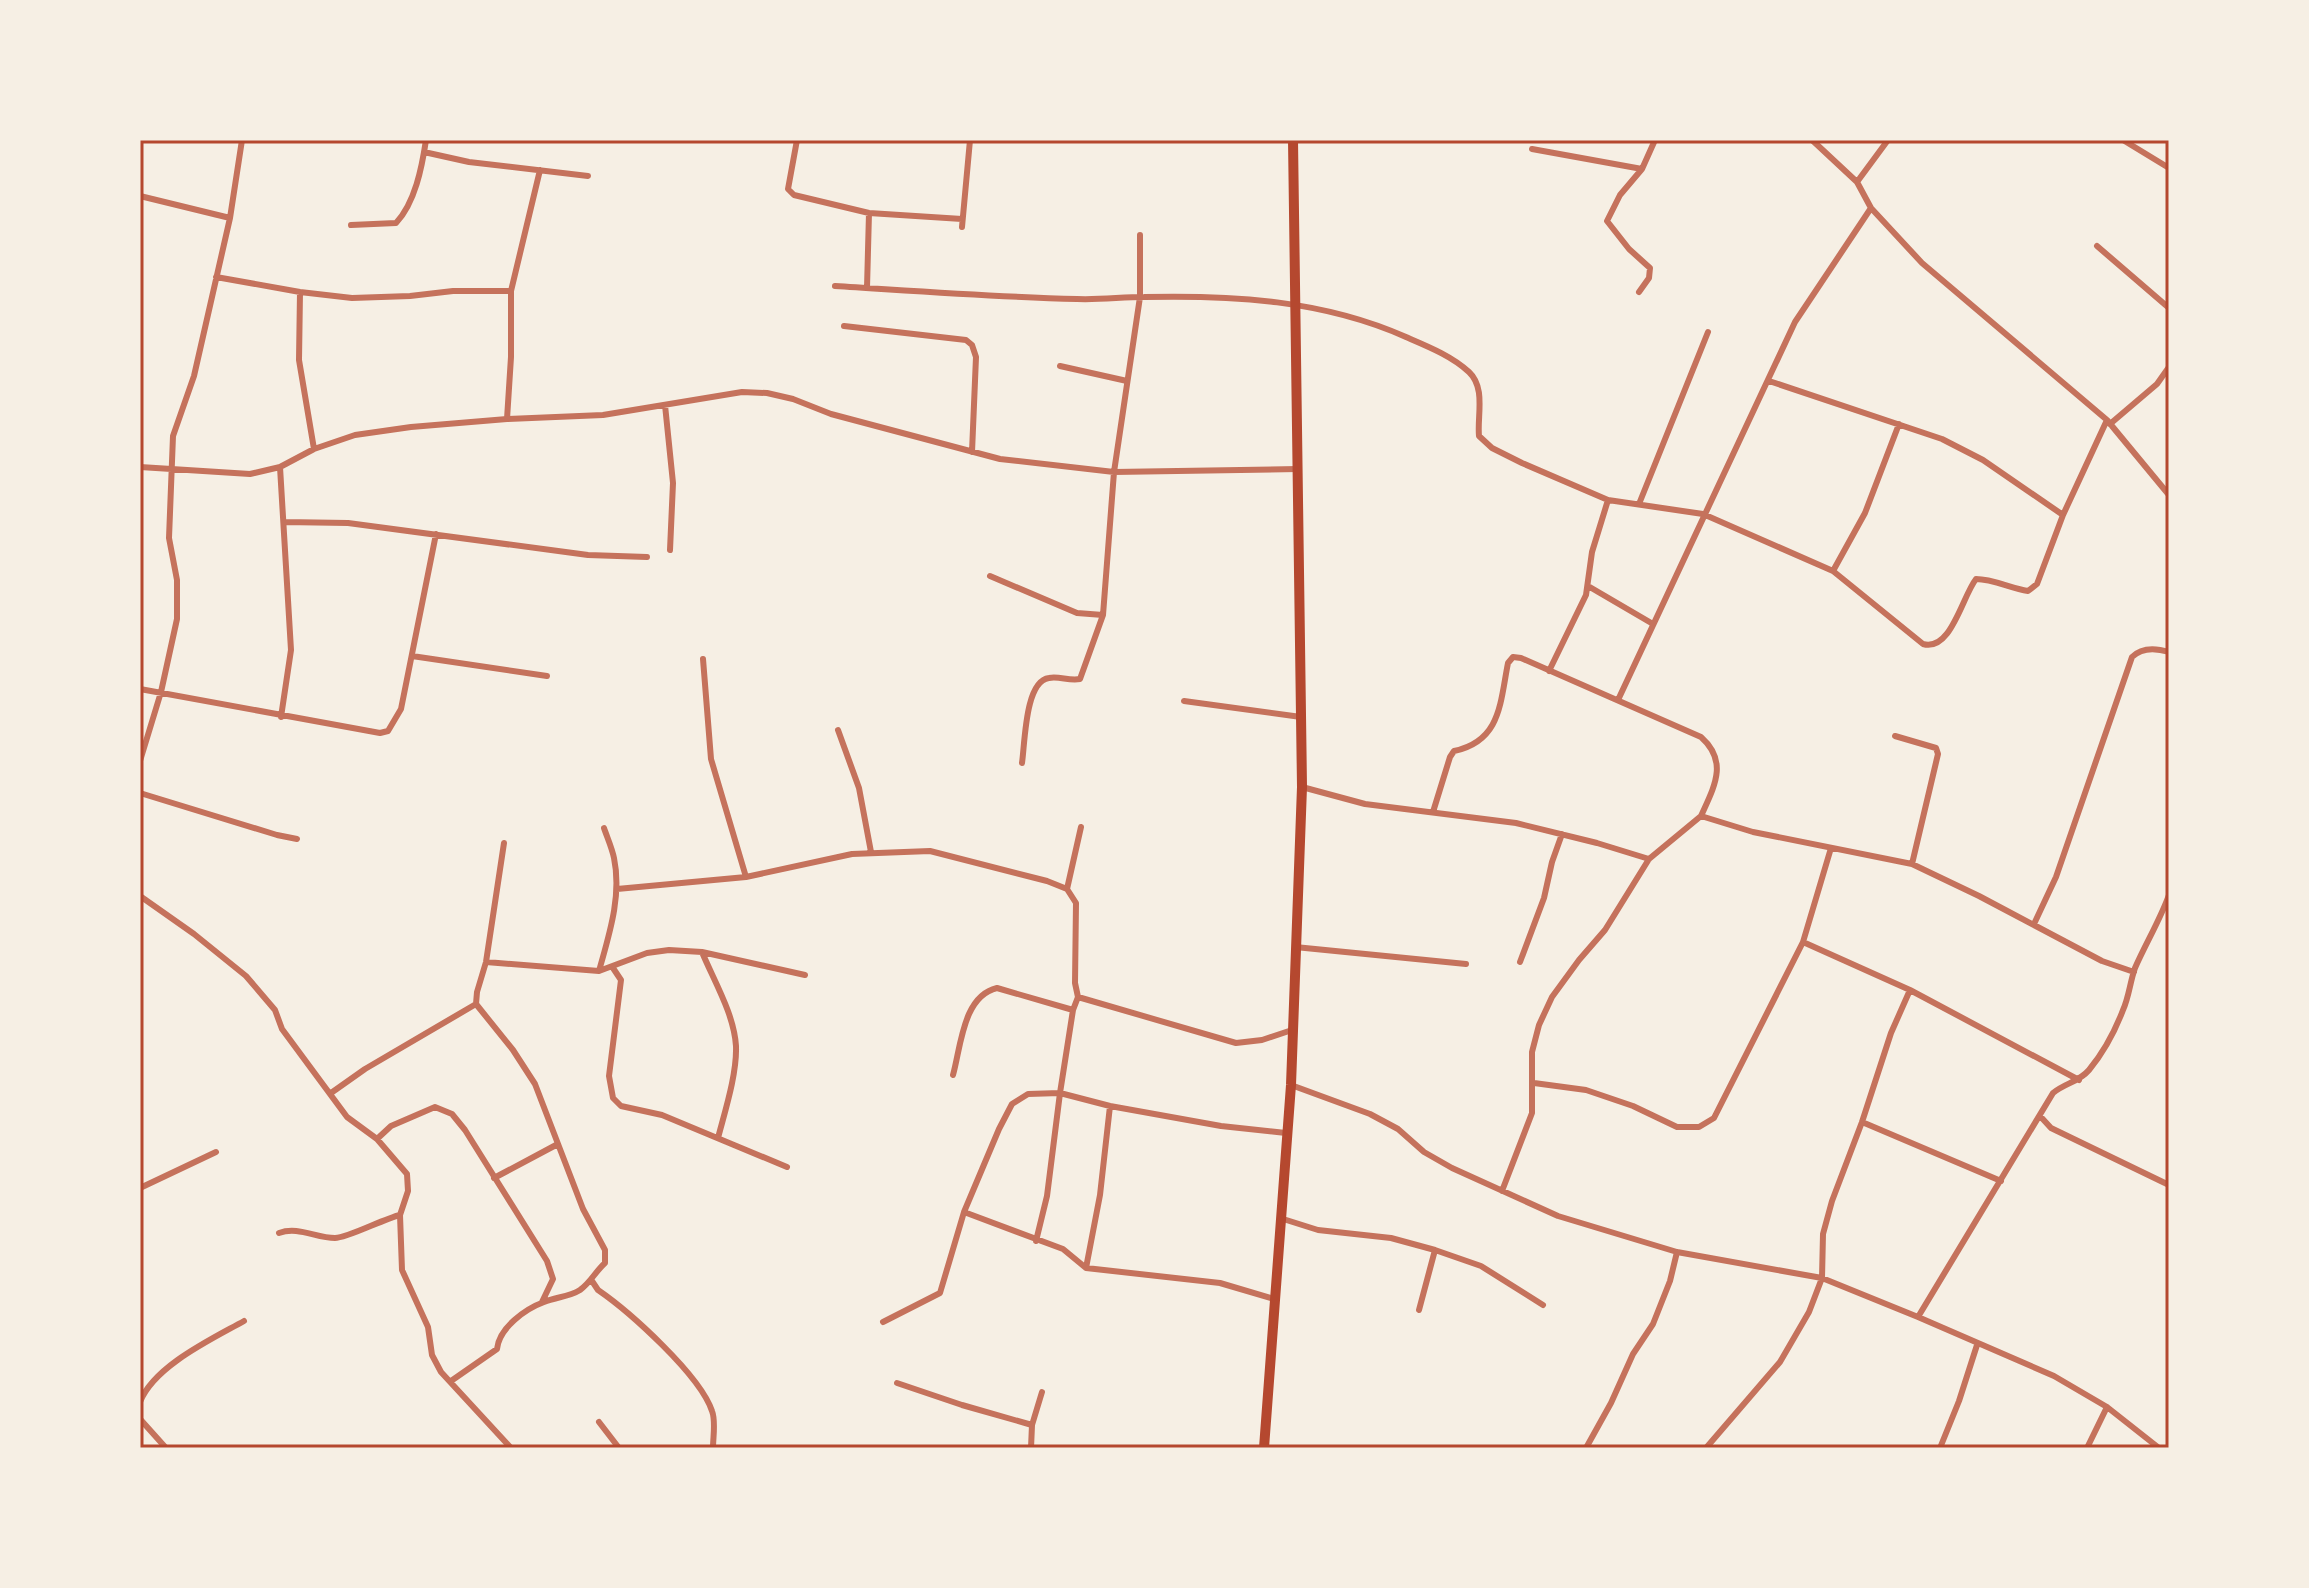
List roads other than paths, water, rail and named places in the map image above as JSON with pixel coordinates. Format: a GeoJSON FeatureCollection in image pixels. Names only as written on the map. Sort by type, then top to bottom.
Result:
{"type":"FeatureCollection","features":[{"type":"Feature","properties":{"kind":"highway"},"geometry":{"type":"LineString","coordinates":[[1264,1448],[1291,1085],[1302,787],[1293,140]]}},
{"type":"Feature","properties":{"kind":"street"},"geometry":{"type":"LineString","coordinates":[[140,761],[161,692],[177,619],[177,580],[169,538],[173,436],[194,376],[230,218],[242,140]]}},
{"type":"Feature","properties":{"kind":"street"},"geometry":{"type":"LineString","coordinates":[[351,225],[396,223],[406,214],[426,140]]}},
{"type":"Feature","properties":{"kind":"street"},"geometry":{"type":"LineString","coordinates":[[797,140],[788,189],[794,195],[869,213],[962,223],[970,140]]}},
{"type":"Feature","properties":{"kind":"street"},"geometry":{"type":"LineString","coordinates":[[1639,292],[1649,278],[1650,268],[1629,249],[1607,221],[1620,195],[1642,169],[1655,140]]}},
{"type":"Feature","properties":{"kind":"street"},"geometry":{"type":"LineString","coordinates":[[1812,140],[1857,182],[1871,208],[1937,276],[2108,422],[2169,495]]}},
{"type":"Feature","properties":{"kind":"street"},"geometry":{"type":"LineString","coordinates":[[1857,182],[1888,140]]}},
{"type":"Feature","properties":{"kind":"street"},"geometry":{"type":"LineString","coordinates":[[2123,140],[2133,143],[2169,168]]}},
{"type":"Feature","properties":{"kind":"street"},"geometry":{"type":"LineString","coordinates":[[1532,149],[1642,169]]}},
{"type":"Feature","properties":{"kind":"street"},"geometry":{"type":"LineString","coordinates":[[424,152],[469,162],[588,176]]}},
{"type":"Feature","properties":{"kind":"street"},"geometry":{"type":"LineString","coordinates":[[507,419],[511,291],[540,170]]}},
{"type":"Feature","properties":{"kind":"street"},"geometry":{"type":"LineString","coordinates":[[140,196],[230,218]]}},
{"type":"Feature","properties":{"kind":"street"},"geometry":{"type":"LineString","coordinates":[[1618,700],[1795,322],[1871,208]]}},
{"type":"Feature","properties":{"kind":"street"},"geometry":{"type":"LineString","coordinates":[[867,288],[869,213]]}},
{"type":"Feature","properties":{"kind":"street"},"geometry":{"type":"LineString","coordinates":[[1022,763],[1032,692],[1039,681],[1050,677],[1071,681],[1080,679],[1103,615],[1114,472],[1140,297],[1140,235]]}},
{"type":"Feature","properties":{"kind":"street"},"geometry":{"type":"LineString","coordinates":[[2097,246],[2169,308]]}},
{"type":"Feature","properties":{"kind":"street"},"geometry":{"type":"LineString","coordinates":[[216,277],[352,298],[453,291],[511,291]]}},
{"type":"Feature","properties":{"kind":"street"},"geometry":{"type":"LineString","coordinates":[[835,286],[1106,300],[1238,297],[1296,304],[1382,326],[1435,350],[1471,373],[1480,392],[1479,436],[1492,448],[1608,500],[1703,514],[1833,571],[1923,644],[1935,645],[1946,636],[1976,579],[2028,591],[2037,584],[2063,515],[2108,422],[2157,384],[2169,367]]}},
{"type":"Feature","properties":{"kind":"street"},"geometry":{"type":"LineString","coordinates":[[300,292],[299,360],[314,449]]}},
{"type":"Feature","properties":{"kind":"street"},"geometry":{"type":"LineString","coordinates":[[844,326],[966,340],[972,345],[976,357],[972,452]]}},
{"type":"Feature","properties":{"kind":"street"},"geometry":{"type":"LineString","coordinates":[[1639,504],[1708,332]]}},
{"type":"Feature","properties":{"kind":"street"},"geometry":{"type":"LineString","coordinates":[[1060,366],[1127,381]]}},
{"type":"Feature","properties":{"kind":"street"},"geometry":{"type":"LineString","coordinates":[[1769,381],[1942,439],[1983,460],[2063,515]]}},
{"type":"Feature","properties":{"kind":"street"},"geometry":{"type":"LineString","coordinates":[[140,467],[250,474],[280,467],[314,449],[355,435],[507,419],[603,415],[742,392],[767,393],[793,399],[845,418],[1000,459],[1114,472],[1298,469]]}},
{"type":"Feature","properties":{"kind":"street"},"geometry":{"type":"LineString","coordinates":[[665,405],[673,483],[670,550]]}},
{"type":"Feature","properties":{"kind":"street"},"geometry":{"type":"LineString","coordinates":[[1833,571],[1865,513],[1899,424]]}},
{"type":"Feature","properties":{"kind":"street"},"geometry":{"type":"LineString","coordinates":[[280,467],[291,650],[281,717]]}},
{"type":"Feature","properties":{"kind":"street"},"geometry":{"type":"LineString","coordinates":[[1549,671],[1579,613],[1588,586],[1592,552],[1608,500]]}},
{"type":"Feature","properties":{"kind":"street"},"geometry":{"type":"LineString","coordinates":[[284,522],[348,523],[588,555],[647,557]]}},
{"type":"Feature","properties":{"kind":"street"},"geometry":{"type":"LineString","coordinates":[[140,689],[281,717],[380,733],[388,731],[401,709],[436,534]]}},
{"type":"Feature","properties":{"kind":"street"},"geometry":{"type":"LineString","coordinates":[[990,576],[1077,613],[1103,615]]}},
{"type":"Feature","properties":{"kind":"street"},"geometry":{"type":"LineString","coordinates":[[1588,586],[1653,624]]}},
{"type":"Feature","properties":{"kind":"street"},"geometry":{"type":"LineString","coordinates":[[2034,924],[2056,877],[2132,657],[2155,648],[2169,652]]}},
{"type":"Feature","properties":{"kind":"street"},"geometry":{"type":"LineString","coordinates":[[412,656],[547,676]]}},
{"type":"Feature","properties":{"kind":"street"},"geometry":{"type":"LineString","coordinates":[[1433,812],[1454,751],[1487,736],[1495,722],[1508,663],[1513,657],[1701,737],[1715,754],[1718,779],[1701,816],[1649,859],[1605,930],[1552,997],[1539,1025],[1532,1052],[1532,1113],[1502,1191]]}},
{"type":"Feature","properties":{"kind":"street"},"geometry":{"type":"LineString","coordinates":[[703,659],[711,759],[746,877]]}},
{"type":"Feature","properties":{"kind":"street"},"geometry":{"type":"LineString","coordinates":[[1184,701],[1301,717]]}},
{"type":"Feature","properties":{"kind":"street"},"geometry":{"type":"LineString","coordinates":[[838,730],[859,788],[871,852]]}},
{"type":"Feature","properties":{"kind":"street"},"geometry":{"type":"LineString","coordinates":[[1895,736],[1936,748],[1938,754],[1912,864]]}},
{"type":"Feature","properties":{"kind":"street"},"geometry":{"type":"LineString","coordinates":[[1302,787],[1365,804],[1516,823],[1649,859]]}},
{"type":"Feature","properties":{"kind":"street"},"geometry":{"type":"LineString","coordinates":[[140,793],[226,821],[297,839]]}},
{"type":"Feature","properties":{"kind":"street"},"geometry":{"type":"LineString","coordinates":[[1701,816],[1753,832],[1912,864],[2102,961],[2134,972]]}},
{"type":"Feature","properties":{"kind":"street"},"geometry":{"type":"LineString","coordinates":[[1067,889],[1081,827]]}},
{"type":"Feature","properties":{"kind":"street"},"geometry":{"type":"LineString","coordinates":[[599,971],[617,889],[614,858],[604,828]]}},
{"type":"Feature","properties":{"kind":"street"},"geometry":{"type":"LineString","coordinates":[[1520,962],[1544,898],[1562,834]]}},
{"type":"Feature","properties":{"kind":"street"},"geometry":{"type":"LineString","coordinates":[[331,1093],[365,1069],[476,1004],[486,962],[504,843]]}},
{"type":"Feature","properties":{"kind":"street"},"geometry":{"type":"LineString","coordinates":[[1534,1083],[1586,1090],[1633,1106],[1677,1127],[1699,1127],[1714,1118],[1803,942],[1831,848]]}},
{"type":"Feature","properties":{"kind":"street"},"geometry":{"type":"LineString","coordinates":[[617,889],[746,877],[852,854],[930,851],[1067,889],[1076,903],[1075,983],[1078,997],[1073,1010],[1060,1093],[1047,1196],[1036,1241]]}},
{"type":"Feature","properties":{"kind":"street"},"geometry":{"type":"LineString","coordinates":[[1918,1317],[2053,1093],[2063,1085],[2079,1080],[2089,1071],[2105,1046],[2123,1010],[2134,972],[2169,895]]}},
{"type":"Feature","properties":{"kind":"street"},"geometry":{"type":"LineString","coordinates":[[140,896],[246,976],[275,1010],[282,1029],[347,1117],[377,1139],[407,1174],[408,1191],[400,1215],[402,1270],[428,1327],[432,1355],[441,1372],[511,1448]]}},
{"type":"Feature","properties":{"kind":"street"},"geometry":{"type":"LineString","coordinates":[[1803,942],[1910,990],[2079,1080]]}},
{"type":"Feature","properties":{"kind":"street"},"geometry":{"type":"LineString","coordinates":[[1295,947],[1466,964]]}},
{"type":"Feature","properties":{"kind":"street"},"geometry":{"type":"LineString","coordinates":[[486,962],[599,971],[647,953],[669,950],[702,952],[805,975]]}},
{"type":"Feature","properties":{"kind":"street"},"geometry":{"type":"LineString","coordinates":[[702,952],[730,1019],[736,1047],[718,1138]]}},
{"type":"Feature","properties":{"kind":"street"},"geometry":{"type":"LineString","coordinates":[[613,968],[621,980],[609,1076],[613,1098],[621,1106],[662,1115],[787,1167]]}},
{"type":"Feature","properties":{"kind":"street"},"geometry":{"type":"LineString","coordinates":[[953,1075],[973,1004],[985,991],[997,988],[1073,1010]]}},
{"type":"Feature","properties":{"kind":"street"},"geometry":{"type":"LineString","coordinates":[[1706,1448],[1780,1362],[1809,1312],[1822,1278],[1823,1234],[1832,1201],[1891,1033],[1910,990]]}},
{"type":"Feature","properties":{"kind":"street"},"geometry":{"type":"LineString","coordinates":[[1078,997],[1236,1043],[1262,1040],[1292,1030]]}},
{"type":"Feature","properties":{"kind":"street"},"geometry":{"type":"LineString","coordinates":[[451,1381],[497,1349],[498,1340],[508,1325],[542,1302],[578,1291],[592,1281],[594,1273],[605,1263],[605,1250],[583,1209],[556,1145],[535,1084],[513,1050],[476,1004]]}},
{"type":"Feature","properties":{"kind":"street"},"geometry":{"type":"LineString","coordinates":[[1291,1085],[1370,1114],[1398,1129],[1424,1152],[1558,1216],[1677,1252],[1822,1278],[1918,1317],[2054,1376],[2107,1407],[2159,1448]]}},
{"type":"Feature","properties":{"kind":"street"},"geometry":{"type":"LineString","coordinates":[[883,1322],[940,1293],[964,1212],[1012,1104],[1028,1094],[1060,1093],[1110,1106],[1221,1126],[1286,1133]]}},
{"type":"Feature","properties":{"kind":"street"},"geometry":{"type":"LineString","coordinates":[[1086,1268],[1100,1195],[1110,1106]]}},
{"type":"Feature","properties":{"kind":"street"},"geometry":{"type":"LineString","coordinates":[[377,1139],[401,1121],[435,1107],[452,1114],[547,1261],[553,1279],[542,1302]]}},
{"type":"Feature","properties":{"kind":"street"},"geometry":{"type":"LineString","coordinates":[[2040,1116],[2051,1128],[2169,1185]]}},
{"type":"Feature","properties":{"kind":"street"},"geometry":{"type":"LineString","coordinates":[[1862,1122],[2001,1181]]}},
{"type":"Feature","properties":{"kind":"street"},"geometry":{"type":"LineString","coordinates":[[2032,1129],[2051,1128]]}},
{"type":"Feature","properties":{"kind":"street"},"geometry":{"type":"LineString","coordinates":[[494,1178],[556,1145]]}},
{"type":"Feature","properties":{"kind":"street"},"geometry":{"type":"LineString","coordinates":[[140,1188],[216,1152]]}},
{"type":"Feature","properties":{"kind":"street"},"geometry":{"type":"LineString","coordinates":[[964,1212],[1063,1249],[1086,1268],[1220,1283],[1274,1299]]}},
{"type":"Feature","properties":{"kind":"street"},"geometry":{"type":"LineString","coordinates":[[279,1233],[288,1230],[337,1238],[400,1215]]}},
{"type":"Feature","properties":{"kind":"street"},"geometry":{"type":"LineString","coordinates":[[1280,1218],[1318,1230],[1391,1238],[1435,1250],[1481,1266],[1543,1305]]}},
{"type":"Feature","properties":{"kind":"street"},"geometry":{"type":"LineString","coordinates":[[1419,1310],[1435,1250]]}},
{"type":"Feature","properties":{"kind":"street"},"geometry":{"type":"LineString","coordinates":[[1586,1448],[1633,1354],[1653,1324],[1670,1281],[1677,1252]]}},
{"type":"Feature","properties":{"kind":"street"},"geometry":{"type":"LineString","coordinates":[[592,1281],[598,1290],[668,1353],[700,1389],[713,1413],[713,1448]]}},
{"type":"Feature","properties":{"kind":"street"},"geometry":{"type":"LineString","coordinates":[[140,1402],[157,1376],[203,1344],[244,1321]]}},
{"type":"Feature","properties":{"kind":"street"},"geometry":{"type":"LineString","coordinates":[[1940,1448],[1977,1345]]}},
{"type":"Feature","properties":{"kind":"street"},"geometry":{"type":"LineString","coordinates":[[897,1383],[1032,1425]]}},
{"type":"Feature","properties":{"kind":"street"},"geometry":{"type":"LineString","coordinates":[[1031,1448],[1032,1425],[1042,1392]]}},
{"type":"Feature","properties":{"kind":"street"},"geometry":{"type":"LineString","coordinates":[[2087,1448],[2107,1407]]}},
{"type":"Feature","properties":{"kind":"street"},"geometry":{"type":"LineString","coordinates":[[140,1419],[166,1448]]}},
{"type":"Feature","properties":{"kind":"street"},"geometry":{"type":"LineString","coordinates":[[599,1422],[619,1448]]}}]}
